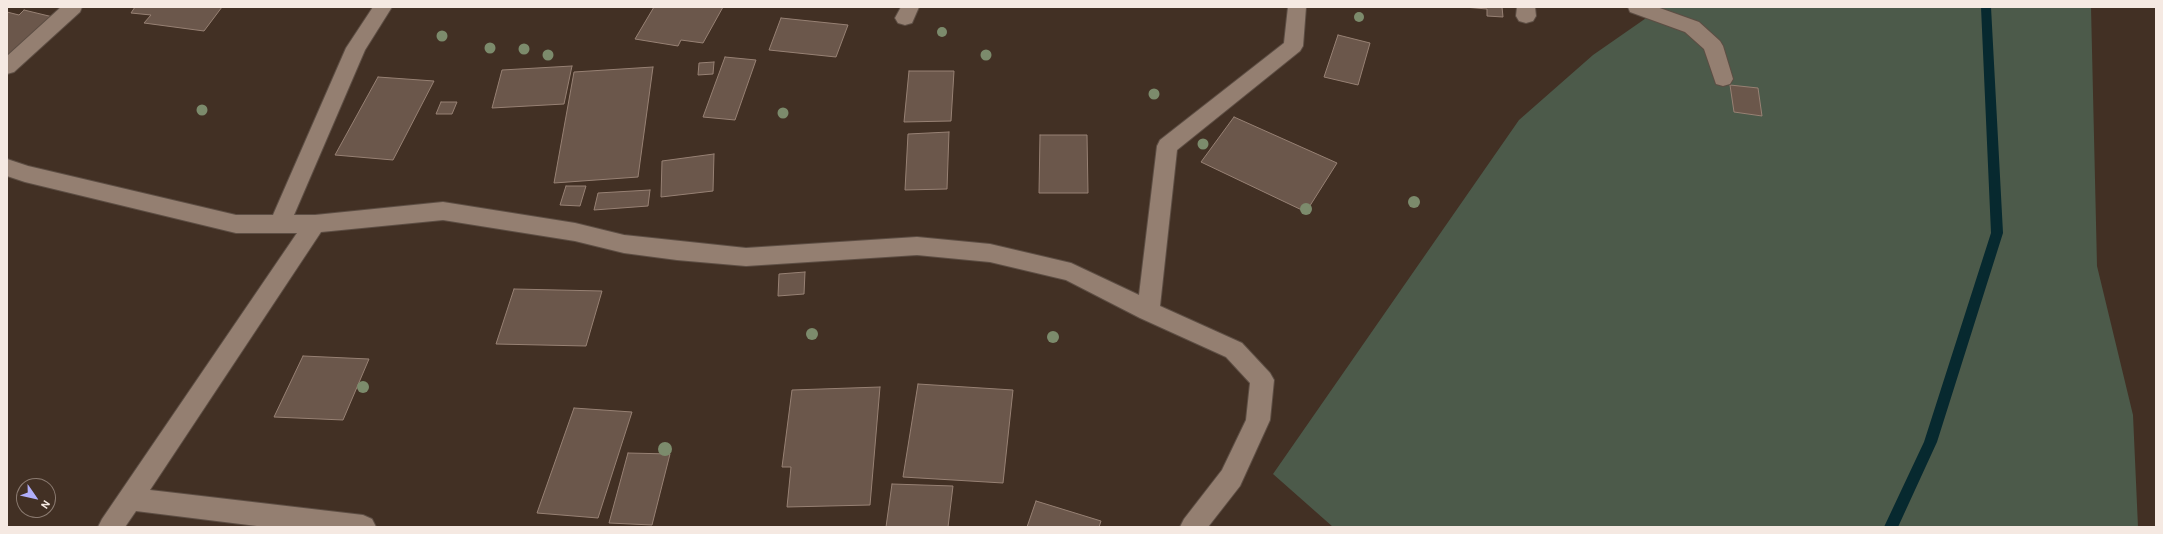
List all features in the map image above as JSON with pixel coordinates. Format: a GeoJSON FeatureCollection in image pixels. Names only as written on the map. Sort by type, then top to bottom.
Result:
{"type":"FeatureCollection","features":[{"type":"Feature","properties":{"kind":"street"},"geometry":{"type":"LineString","coordinates":[[7,67],[73,7]]}},
{"type":"Feature","properties":{"kind":"street"},"geometry":{"type":"LineString","coordinates":[[280,224],[356,48],[383,7]]}},
{"type":"Feature","properties":{"kind":"street"},"geometry":{"type":"LineString","coordinates":[[1148,311],[1167,146],[1293,46],[1297,7]]}},
{"type":"Feature","properties":{"kind":"street"},"geometry":{"type":"LineString","coordinates":[[1637,7],[1692,27],[1713,46],[1723,79]]}},
{"type":"Feature","properties":{"kind":"street"},"geometry":{"type":"LineString","coordinates":[[7,168],[236,224],[315,224],[443,211],[575,232],[624,244],[746,257],[916,246],[990,253],[1071,272],[1148,311],[1234,350],[1262,380],[1258,420],[1255,427],[1231,478],[1193,527]]}},
{"type":"Feature","properties":{"kind":"street"},"geometry":{"type":"LineString","coordinates":[[111,527],[315,224]]}},
{"type":"Feature","properties":{"kind":"street"},"geometry":{"type":"LineString","coordinates":[[131,499],[363,527]]}},
{"type":"Feature","properties":{"kind":"green space"},"geometry":{"type":"Polygon","coordinates":[[[1662,7],[2091,7],[2097,266],[2133,415],[2138,527],[1333,527],[1273,474],[1519,120],[1593,55],[1662,7]]]}},
{"type":"Feature","properties":{"kind":"building"},"geometry":{"type":"Polygon","coordinates":[[[135,7],[222,7],[204,31],[144,23],[151,15],[131,13],[135,7]]]}},
{"type":"Feature","properties":{"kind":"building"},"geometry":{"type":"Polygon","coordinates":[[[654,7],[723,7],[703,43],[681,40],[678,46],[635,39],[654,7]]]}},
{"type":"Feature","properties":{"kind":"building"},"geometry":{"type":"Polygon","coordinates":[[[1464,7],[1502,7],[1503,17],[1487,16],[1487,9],[1464,7]]]}},
{"type":"Feature","properties":{"kind":"building"},"geometry":{"type":"Polygon","coordinates":[[[24,10],[53,17],[7,62],[7,12],[19,15],[24,10]]]}},
{"type":"Feature","properties":{"kind":"building"},"geometry":{"type":"Polygon","coordinates":[[[781,18],[848,25],[836,57],[769,50],[781,18]]]}},
{"type":"Feature","properties":{"kind":"building"},"geometry":{"type":"Polygon","coordinates":[[[1338,35],[1370,43],[1358,85],[1324,77],[1338,35]]]}},
{"type":"Feature","properties":{"kind":"building"},"geometry":{"type":"Polygon","coordinates":[[[725,57],[756,60],[735,120],[703,117],[725,57]]]}},
{"type":"Feature","properties":{"kind":"building"},"geometry":{"type":"Polygon","coordinates":[[[714,62],[713,74],[698,75],[699,63],[714,62]]]}},
{"type":"Feature","properties":{"kind":"building"},"geometry":{"type":"Polygon","coordinates":[[[572,66],[564,104],[492,108],[502,70],[572,66]]]}},
{"type":"Feature","properties":{"kind":"building"},"geometry":{"type":"Polygon","coordinates":[[[653,67],[638,177],[554,183],[574,72],[653,67]]]}},
{"type":"Feature","properties":{"kind":"building"},"geometry":{"type":"Polygon","coordinates":[[[909,71],[954,71],[951,121],[904,122],[909,71]]]}},
{"type":"Feature","properties":{"kind":"building"},"geometry":{"type":"Polygon","coordinates":[[[378,77],[434,81],[393,160],[335,155],[378,77]]]}},
{"type":"Feature","properties":{"kind":"building"},"geometry":{"type":"Polygon","coordinates":[[[1730,85],[1758,88],[1762,116],[1734,112],[1730,85]]]}},
{"type":"Feature","properties":{"kind":"building"},"geometry":{"type":"Polygon","coordinates":[[[441,102],[457,102],[452,114],[436,114],[441,102]]]}},
{"type":"Feature","properties":{"kind":"building"},"geometry":{"type":"Polygon","coordinates":[[[1234,117],[1337,163],[1306,212],[1201,162],[1234,117]]]}},
{"type":"Feature","properties":{"kind":"building"},"geometry":{"type":"Polygon","coordinates":[[[949,132],[947,189],[905,190],[908,134],[949,132]]]}},
{"type":"Feature","properties":{"kind":"building"},"geometry":{"type":"Polygon","coordinates":[[[1040,135],[1087,135],[1088,193],[1039,193],[1040,135]]]}},
{"type":"Feature","properties":{"kind":"building"},"geometry":{"type":"Polygon","coordinates":[[[714,154],[713,191],[661,197],[662,161],[714,154]]]}},
{"type":"Feature","properties":{"kind":"building"},"geometry":{"type":"Polygon","coordinates":[[[566,186],[586,186],[580,206],[560,205],[566,186]]]}},
{"type":"Feature","properties":{"kind":"building"},"geometry":{"type":"Polygon","coordinates":[[[650,190],[648,206],[594,210],[598,193],[650,190]]]}},
{"type":"Feature","properties":{"kind":"building"},"geometry":{"type":"Polygon","coordinates":[[[805,272],[804,294],[778,296],[779,274],[805,272]]]}},
{"type":"Feature","properties":{"kind":"building"},"geometry":{"type":"Polygon","coordinates":[[[514,289],[602,291],[586,346],[496,344],[514,289]]]}},
{"type":"Feature","properties":{"kind":"building"},"geometry":{"type":"Polygon","coordinates":[[[303,356],[369,359],[343,420],[274,417],[303,356]]]}},
{"type":"Feature","properties":{"kind":"building"},"geometry":{"type":"Polygon","coordinates":[[[918,384],[1013,390],[1003,483],[903,477],[918,384]]]}},
{"type":"Feature","properties":{"kind":"building"},"geometry":{"type":"Polygon","coordinates":[[[880,387],[870,505],[787,507],[791,467],[782,467],[792,390],[880,387]]]}},
{"type":"Feature","properties":{"kind":"building"},"geometry":{"type":"Polygon","coordinates":[[[574,408],[632,412],[598,518],[537,513],[574,408]]]}},
{"type":"Feature","properties":{"kind":"building"},"geometry":{"type":"Polygon","coordinates":[[[628,453],[670,454],[652,525],[609,523],[628,453]]]}},
{"type":"Feature","properties":{"kind":"building"},"geometry":{"type":"Polygon","coordinates":[[[892,484],[953,486],[948,527],[886,527],[892,484]]]}},
{"type":"Feature","properties":{"kind":"building"},"geometry":{"type":"Polygon","coordinates":[[[1036,501],[1101,521],[1099,527],[1027,527],[1036,501]]]}},
{"type":"Feature","properties":{"kind":"waterway"},"geometry":{"type":"LineString","coordinates":[[1891,527],[1930,442],[1997,233],[1986,7]]}}]}
